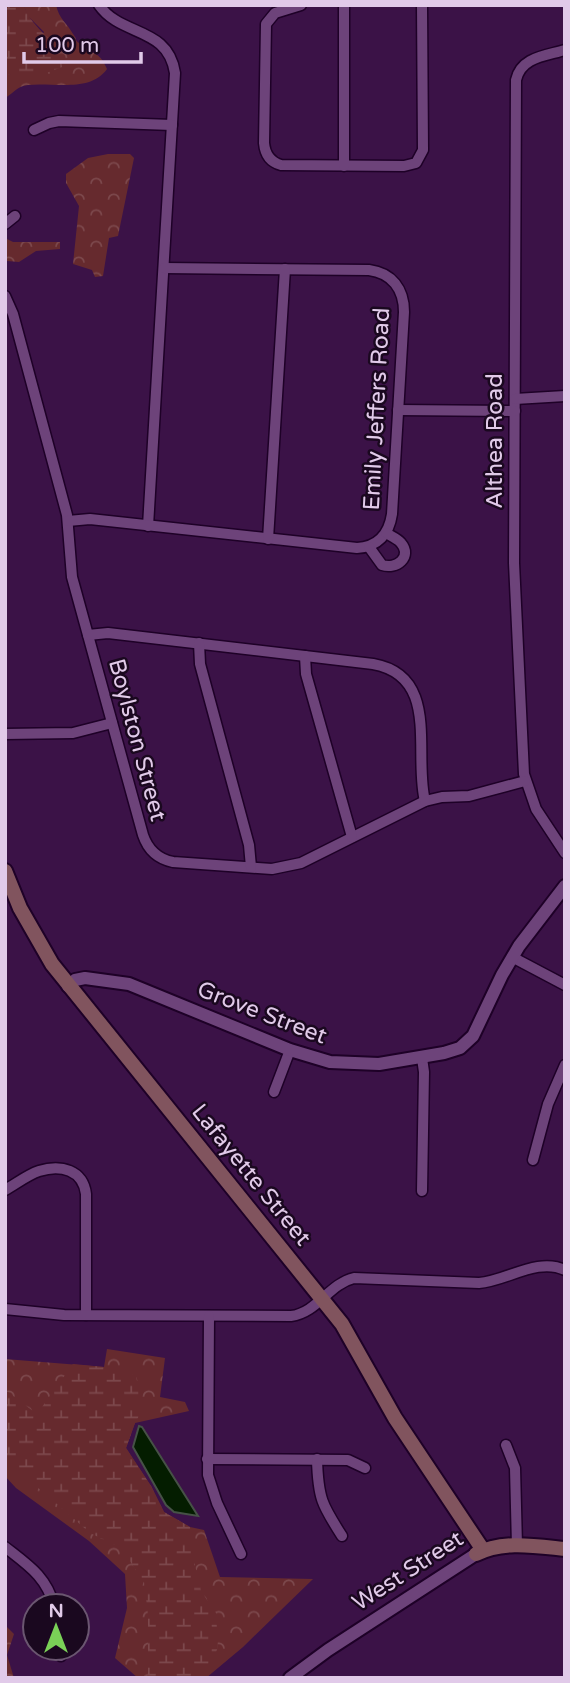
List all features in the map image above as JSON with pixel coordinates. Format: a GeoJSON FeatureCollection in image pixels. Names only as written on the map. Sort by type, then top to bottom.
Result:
{"type":"FeatureCollection","features":[{"type":"Feature","properties":{"kind":"main road","name":"Lafayette Street"},"geometry":{"type":"LineString","coordinates":[[5,871],[36,938],[68,986],[346,1330],[395,1418],[456,1512],[471,1530],[479,1552]]}},
{"type":"Feature","properties":{"kind":"main road","name":"West Street"},"geometry":{"type":"LineString","coordinates":[[479,1552],[497,1547],[517,1546],[565,1549]]}},
{"type":"Feature","properties":{"kind":"street"},"geometry":{"type":"LineString","coordinates":[[99,5],[116,20],[157,40],[169,54],[175,73],[148,526]]}},
{"type":"Feature","properties":{"kind":"street"},"geometry":{"type":"LineString","coordinates":[[301,5],[275,13],[266,23],[265,151],[277,164],[344,166],[408,166],[421,158],[424,146],[422,5]]}},
{"type":"Feature","properties":{"kind":"street"},"geometry":{"type":"LineString","coordinates":[[344,5],[344,166]]}},
{"type":"Feature","properties":{"kind":"street","name":"Althea Road"},"geometry":{"type":"LineString","coordinates":[[565,50],[526,62],[516,80],[515,399],[515,579],[520,729],[525,781],[536,810],[565,852]]}},
{"type":"Feature","properties":{"kind":"street"},"geometry":{"type":"LineString","coordinates":[[34,131],[49,122],[59,121],[172,125]]}},
{"type":"Feature","properties":{"kind":"street"},"geometry":{"type":"LineString","coordinates":[[5,224],[15,216]]}},
{"type":"Feature","properties":{"kind":"street","name":"Emily Jeffers Road"},"geometry":{"type":"LineString","coordinates":[[164,268],[374,271],[395,282],[401,291],[404,306],[392,514],[386,533],[369,547]]}},
{"type":"Feature","properties":{"kind":"street"},"geometry":{"type":"LineString","coordinates":[[268,539],[285,270]]}},
{"type":"Feature","properties":{"kind":"street","name":"Boylston Street"},"geometry":{"type":"LineString","coordinates":[[5,296],[13,314],[68,521],[71,571],[143,835],[151,851],[168,861],[289,867],[425,800],[469,796],[525,781]]}},
{"type":"Feature","properties":{"kind":"street"},"geometry":{"type":"LineString","coordinates":[[515,399],[565,396]]}},
{"type":"Feature","properties":{"kind":"street"},"geometry":{"type":"LineString","coordinates":[[398,410],[515,411]]}},
{"type":"Feature","properties":{"kind":"street"},"geometry":{"type":"LineString","coordinates":[[68,521],[90,519],[352,548],[369,547],[382,565],[390,568],[400,563],[405,555],[404,547],[398,540],[386,533]]}},
{"type":"Feature","properties":{"kind":"street"},"geometry":{"type":"LineString","coordinates":[[88,635],[104,632],[378,665],[393,670],[409,684],[419,709],[425,800]]}},
{"type":"Feature","properties":{"kind":"street"},"geometry":{"type":"LineString","coordinates":[[199,643],[200,664],[249,845],[251,867]]}},
{"type":"Feature","properties":{"kind":"street"},"geometry":{"type":"LineString","coordinates":[[305,656],[306,674],[352,837]]}},
{"type":"Feature","properties":{"kind":"street"},"geometry":{"type":"LineString","coordinates":[[5,734],[73,733],[112,723]]}},
{"type":"Feature","properties":{"kind":"street","name":"Grove Street"},"geometry":{"type":"LineString","coordinates":[[68,986],[75,980],[90,978],[129,984],[290,1050],[321,1060],[379,1064],[422,1058],[449,1052],[469,1041],[512,957],[565,886]]}},
{"type":"Feature","properties":{"kind":"street"},"geometry":{"type":"LineString","coordinates":[[512,957],[565,985]]}},
{"type":"Feature","properties":{"kind":"street"},"geometry":{"type":"LineString","coordinates":[[274,1092],[290,1050]]}},
{"type":"Feature","properties":{"kind":"street"},"geometry":{"type":"LineString","coordinates":[[422,1058],[422,1191]]}},
{"type":"Feature","properties":{"kind":"street"},"geometry":{"type":"LineString","coordinates":[[533,1160],[548,1104],[565,1065]]}},
{"type":"Feature","properties":{"kind":"street"},"geometry":{"type":"LineString","coordinates":[[5,1190],[44,1170],[72,1172],[82,1179],[86,1194],[86,1315]]}},
{"type":"Feature","properties":{"kind":"street"},"geometry":{"type":"LineString","coordinates":[[5,1309],[42,1314],[296,1316],[308,1310],[340,1283],[354,1278],[479,1283],[498,1280],[540,1266],[555,1266],[565,1270]]}},
{"type":"Feature","properties":{"kind":"street"},"geometry":{"type":"LineString","coordinates":[[209,1316],[207,1459],[212,1491],[241,1554]]}},
{"type":"Feature","properties":{"kind":"street"},"geometry":{"type":"LineString","coordinates":[[506,1445],[515,1468],[517,1546]]}},
{"type":"Feature","properties":{"kind":"street"},"geometry":{"type":"LineString","coordinates":[[207,1459],[348,1460],[365,1468]]}},
{"type":"Feature","properties":{"kind":"street"},"geometry":{"type":"LineString","coordinates":[[317,1459],[318,1490],[322,1505],[342,1536]]}},
{"type":"Feature","properties":{"kind":"street"},"geometry":{"type":"LineString","coordinates":[[5,1547],[41,1576],[50,1592]]}},
{"type":"Feature","properties":{"kind":"street","name":"West Street"},"geometry":{"type":"LineString","coordinates":[[290,1678],[328,1650],[479,1552]]}},
{"type":"Feature","properties":{"kind":"green space"},"geometry":{"type":"Polygon","coordinates":[[[5,5],[24,5],[32,21],[56,49],[62,67],[44,74],[5,75],[5,5]]]}},
{"type":"Feature","properties":{"kind":"green space"},"geometry":{"type":"Polygon","coordinates":[[[24,5],[56,5],[76,40],[98,56],[107,69],[100,76],[81,84],[24,86],[5,98],[5,75],[18,73],[44,32],[27,15],[24,5]]]}},
{"type":"Feature","properties":{"kind":"green space"},"geometry":{"type":"Polygon","coordinates":[[[130,154],[134,158],[118,236],[109,238],[103,276],[95,277],[92,270],[73,264],[79,206],[66,183],[66,174],[88,158],[130,154]]]}},
{"type":"Feature","properties":{"kind":"green space"},"geometry":{"type":"Polygon","coordinates":[[[5,238],[13,242],[60,242],[60,249],[36,251],[19,262],[7,261],[5,238]]]}},
{"type":"Feature","properties":{"kind":"green space"},"geometry":{"type":"Polygon","coordinates":[[[107,1349],[165,1358],[160,1397],[185,1402],[189,1411],[135,1423],[126,1448],[164,1512],[190,1527],[204,1530],[220,1577],[313,1579],[243,1647],[206,1678],[138,1678],[115,1658],[127,1608],[125,1574],[89,1541],[16,1488],[5,1476],[5,1359],[104,1367],[107,1349]]]}},
{"type":"Feature","properties":{"kind":"green space"},"geometry":{"type":"Polygon","coordinates":[[[73,1364],[104,1367],[136,1375],[142,1411],[126,1448],[164,1512],[190,1527],[191,1548],[201,1591],[216,1613],[218,1647],[211,1665],[192,1678],[148,1678],[148,1614],[144,1582],[121,1548],[90,1533],[41,1490],[5,1466],[5,1390],[37,1414],[73,1364]]]}},
{"type":"Feature","properties":{"kind":"green space"},"geometry":{"type":"Polygon","coordinates":[[[5,1625],[14,1634],[7,1655],[14,1678],[5,1678],[5,1625]]]}},
{"type":"Feature","properties":{"kind":"shaded area"},"geometry":{"type":"Polygon","coordinates":[[[139,1426],[198,1516],[174,1512],[166,1505],[133,1447],[139,1426]]]}}]}
